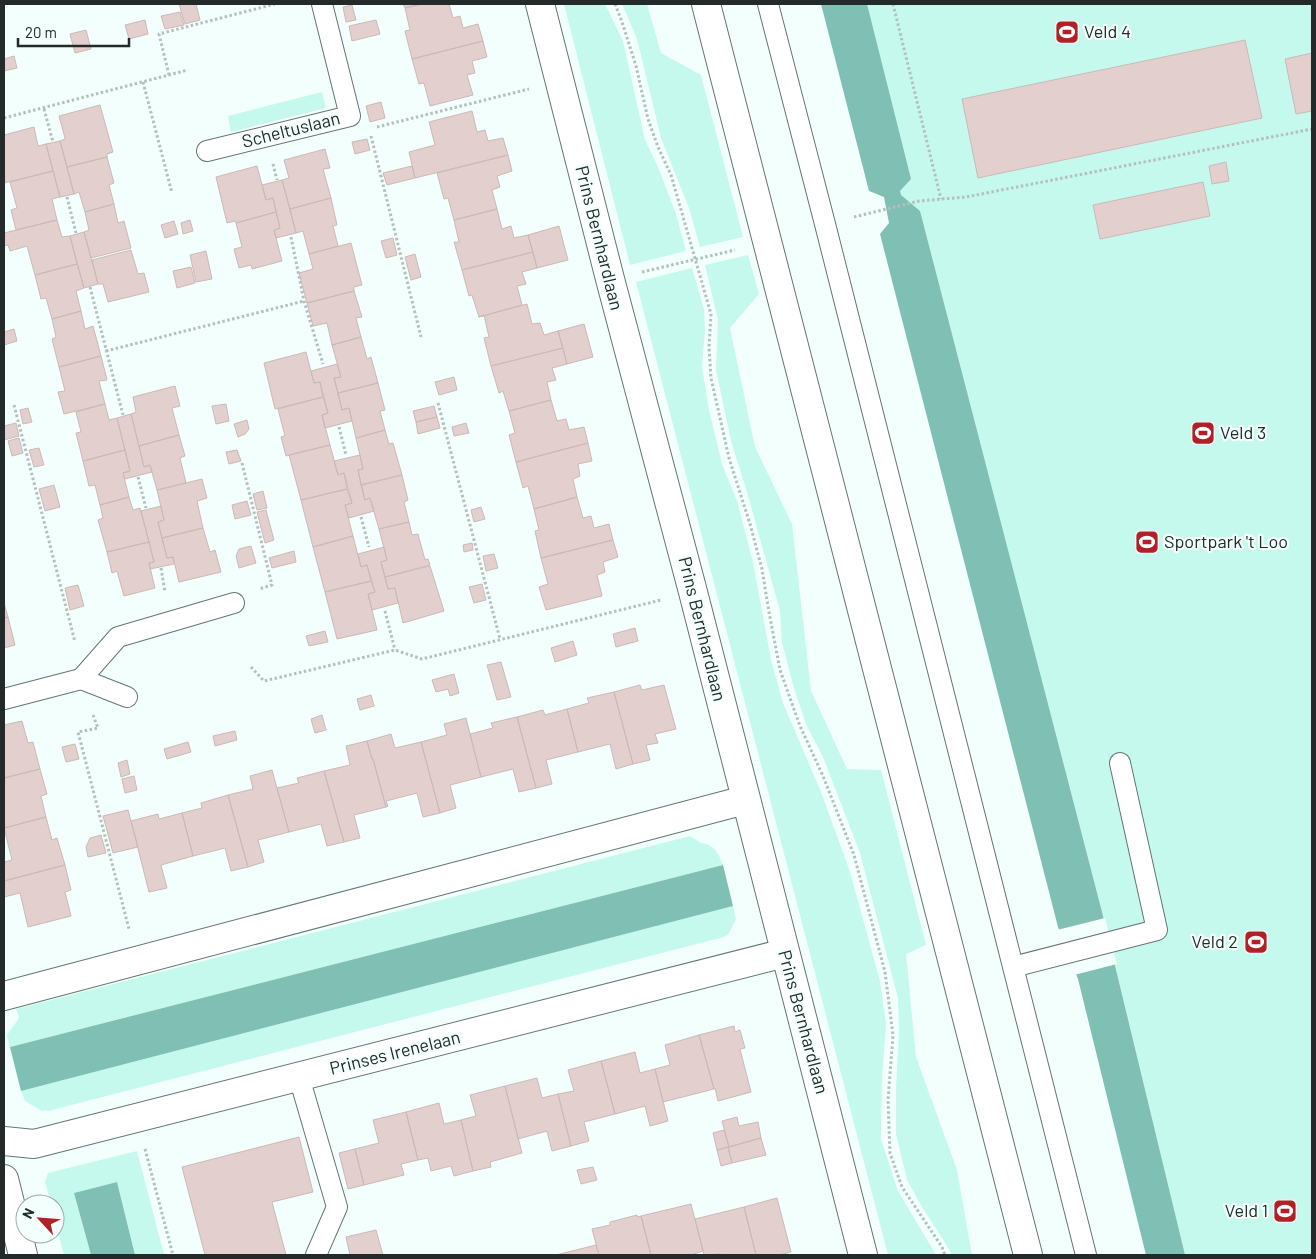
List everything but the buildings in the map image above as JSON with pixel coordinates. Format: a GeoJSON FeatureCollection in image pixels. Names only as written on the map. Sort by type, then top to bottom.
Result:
{"type":"FeatureCollection","features":[{"type":"Feature","properties":{"kind":"street","name":"Prins Bernhardlaan"},"geometry":{"type":"LineString","coordinates":[[540,4],[863,1255]]}},
{"type":"Feature","properties":{"kind":"street"},"geometry":{"type":"LineString","coordinates":[[706,4],[1028,1255]]}},
{"type":"Feature","properties":{"kind":"street"},"geometry":{"type":"LineString","coordinates":[[4,996],[746,800]]}},
{"type":"Feature","properties":{"kind":"street","name":"Prinses Irenelaan"},"geometry":{"type":"LineString","coordinates":[[4,1141],[34,1144],[785,952]]}},
{"type":"Feature","properties":{"kind":"street"},"geometry":{"type":"LineString","coordinates":[[4,1179],[23,1255]]}},
{"type":"Feature","properties":{"kind":"lane","name":"Scheltuslaan"},"geometry":{"type":"LineString","coordinates":[[207,151],[350,116],[322,4]]}},
{"type":"Feature","properties":{"kind":"lane"},"geometry":{"type":"LineString","coordinates":[[768,4],[1086,1255]]}},
{"type":"Feature","properties":{"kind":"lane"},"geometry":{"type":"LineString","coordinates":[[4,699],[81,679],[118,637],[234,604]]}},
{"type":"Feature","properties":{"kind":"lane"},"geometry":{"type":"LineString","coordinates":[[81,679],[127,697]]}},
{"type":"Feature","properties":{"kind":"lane"},"geometry":{"type":"LineString","coordinates":[[1013,967],[1157,930],[1120,763]]}},
{"type":"Feature","properties":{"kind":"lane"},"geometry":{"type":"LineString","coordinates":[[299,1077],[337,1207],[316,1255]]}},
{"type":"Feature","properties":{"kind":"path"},"geometry":{"type":"LineString","coordinates":[[169,75],[159,34],[274,4]]}},
{"type":"Feature","properties":{"kind":"path"},"geometry":{"type":"LineString","coordinates":[[615,4],[636,66],[648,119],[671,175],[711,314],[709,347],[711,378],[729,458],[762,569],[780,670],[800,726],[823,776],[854,855],[885,972],[893,1035],[888,1100],[890,1153],[902,1187],[942,1247],[945,1255]]}},
{"type":"Feature","properties":{"kind":"path"},"geometry":{"type":"LineString","coordinates":[[893,4],[941,199]]}},
{"type":"Feature","properties":{"kind":"path"},"geometry":{"type":"LineString","coordinates":[[4,118],[188,70]]}},
{"type":"Feature","properties":{"kind":"path"},"geometry":{"type":"LineString","coordinates":[[421,337],[369,129],[559,81]]}},
{"type":"Feature","properties":{"kind":"path"},"geometry":{"type":"LineString","coordinates":[[143,82],[172,193]]}},
{"type":"Feature","properties":{"kind":"path"},"geometry":{"type":"LineString","coordinates":[[44,109],[52,142]]}},
{"type":"Feature","properties":{"kind":"path"},"geometry":{"type":"LineString","coordinates":[[857,216],[919,201],[966,197],[1312,129]]}},
{"type":"Feature","properties":{"kind":"path"},"geometry":{"type":"LineString","coordinates":[[67,197],[76,233]]}},
{"type":"Feature","properties":{"kind":"path"},"geometry":{"type":"LineString","coordinates":[[291,238],[304,301],[323,364]]}},
{"type":"Feature","properties":{"kind":"path"},"geometry":{"type":"LineString","coordinates":[[610,279],[768,243]]}},
{"type":"Feature","properties":{"kind":"path"},"geometry":{"type":"LineString","coordinates":[[90,287],[123,415]]}},
{"type":"Feature","properties":{"kind":"path"},"geometry":{"type":"LineString","coordinates":[[106,351],[304,301]]}},
{"type":"Feature","properties":{"kind":"path"},"geometry":{"type":"LineString","coordinates":[[438,403],[500,640]]}},
{"type":"Feature","properties":{"kind":"path"},"geometry":{"type":"LineString","coordinates":[[14,405],[79,655],[81,679],[98,728],[78,732],[130,934]]}},
{"type":"Feature","properties":{"kind":"path"},"geometry":{"type":"LineString","coordinates":[[339,428],[346,455]]}},
{"type":"Feature","properties":{"kind":"path"},"geometry":{"type":"LineString","coordinates":[[234,604],[240,594],[272,585],[242,463]]}},
{"type":"Feature","properties":{"kind":"path"},"geometry":{"type":"LineString","coordinates":[[138,477],[146,508]]}},
{"type":"Feature","properties":{"kind":"path"},"geometry":{"type":"LineString","coordinates":[[362,517],[369,547]]}},
{"type":"Feature","properties":{"kind":"path"},"geometry":{"type":"LineString","coordinates":[[250,667],[264,681],[395,650],[422,659],[693,592]]}},
{"type":"Feature","properties":{"kind":"path"},"geometry":{"type":"LineString","coordinates":[[385,611],[395,650]]}},
{"type":"Feature","properties":{"kind":"path"},"geometry":{"type":"LineString","coordinates":[[137,1119],[173,1255]]}},
{"type":"Feature","properties":{"kind":"shaded area"},"geometry":{"type":"Polygon","coordinates":[[[564,4],[605,4],[623,41],[645,140],[658,167],[676,214],[686,251],[630,265],[564,4]]]}},
{"type":"Feature","properties":{"kind":"shaded area"},"geometry":{"type":"Polygon","coordinates":[[[622,4],[647,4],[661,53],[701,75],[743,237],[700,247],[689,208],[661,138],[637,39],[622,4]]]}},
{"type":"Feature","properties":{"kind":"shaded area"},"geometry":{"type":"Polygon","coordinates":[[[821,4],[867,4],[911,179],[900,191],[901,195],[920,211],[1102,912],[1185,1255],[1146,1255],[1078,979],[1058,927],[880,234],[889,223],[884,197],[869,191],[821,4]]]}},
{"type":"Feature","properties":{"kind":"shaded area","name":"Sportpark 't Loo"},"geometry":{"type":"Polygon","coordinates":[[[842,4],[1312,4],[1312,1255],[1163,1255],[842,4]]]}},
{"type":"Feature","properties":{"kind":"shaded area"},"geometry":{"type":"Polygon","coordinates":[[[322,92],[326,108],[231,132],[228,116],[322,92]]]}},
{"type":"Feature","properties":{"kind":"shaded area"},"geometry":{"type":"Polygon","coordinates":[[[748,255],[759,294],[730,328],[755,447],[792,524],[811,691],[847,769],[881,770],[926,945],[906,954],[916,1057],[957,1170],[972,1255],[952,1255],[907,1180],[896,1134],[898,998],[860,853],[823,757],[806,724],[793,685],[782,642],[780,611],[731,441],[716,370],[718,320],[705,265],[748,255]]]}},
{"type":"Feature","properties":{"kind":"shaded area"},"geometry":{"type":"Polygon","coordinates":[[[692,268],[704,309],[705,329],[702,367],[709,410],[722,464],[737,501],[753,562],[771,660],[783,703],[821,792],[850,872],[880,981],[886,1024],[882,1078],[881,1139],[898,1191],[936,1255],[888,1255],[636,282],[692,268]]]}},
{"type":"Feature","properties":{"kind":"shaded area"},"geometry":{"type":"Polygon","coordinates":[[[690,836],[713,848],[718,853],[723,865],[10,1047],[7,1035],[19,1018],[16,1009],[690,836]]]}},
{"type":"Feature","properties":{"kind":"shaded area"},"geometry":{"type":"Polygon","coordinates":[[[723,865],[733,906],[21,1091],[10,1047],[723,865]]]}},
{"type":"Feature","properties":{"kind":"shaded area"},"geometry":{"type":"Polygon","coordinates":[[[733,906],[736,919],[728,935],[724,937],[48,1111],[42,1111],[25,1101],[21,1091],[733,906]]]}},
{"type":"Feature","properties":{"kind":"shaded area"},"geometry":{"type":"Polygon","coordinates":[[[137,1151],[164,1255],[135,1255],[117,1182],[74,1193],[91,1255],[64,1255],[61,1244],[65,1244],[65,1194],[48,1194],[45,1182],[48,1173],[137,1151]]]}},
{"type":"Feature","properties":{"kind":"shaded area"},"geometry":{"type":"Polygon","coordinates":[[[117,1182],[135,1255],[91,1255],[74,1193],[117,1182]]]}},
{"type":"Feature","properties":{"kind":"pier"},"geometry":{"type":"Polygon","coordinates":[[[1105,918],[1117,964],[1074,975],[1057,930],[1105,918]]]}},
{"type":"Feature","properties":{"kind":"place","name":"Veld 4"},"geometry":{"type":"Point","coordinates":[1067,32]}},
{"type":"Feature","properties":{"kind":"place","name":"Veld 3"},"geometry":{"type":"Point","coordinates":[1203,433]}},
{"type":"Feature","properties":{"kind":"place","name":"Sportpark 't Loo"},"geometry":{"type":"Point","coordinates":[1147,542]}},
{"type":"Feature","properties":{"kind":"place","name":"Veld 2"},"geometry":{"type":"Point","coordinates":[1256,942]}},
{"type":"Feature","properties":{"kind":"place","name":"Veld 1"},"geometry":{"type":"Point","coordinates":[1285,1211]}}]}
